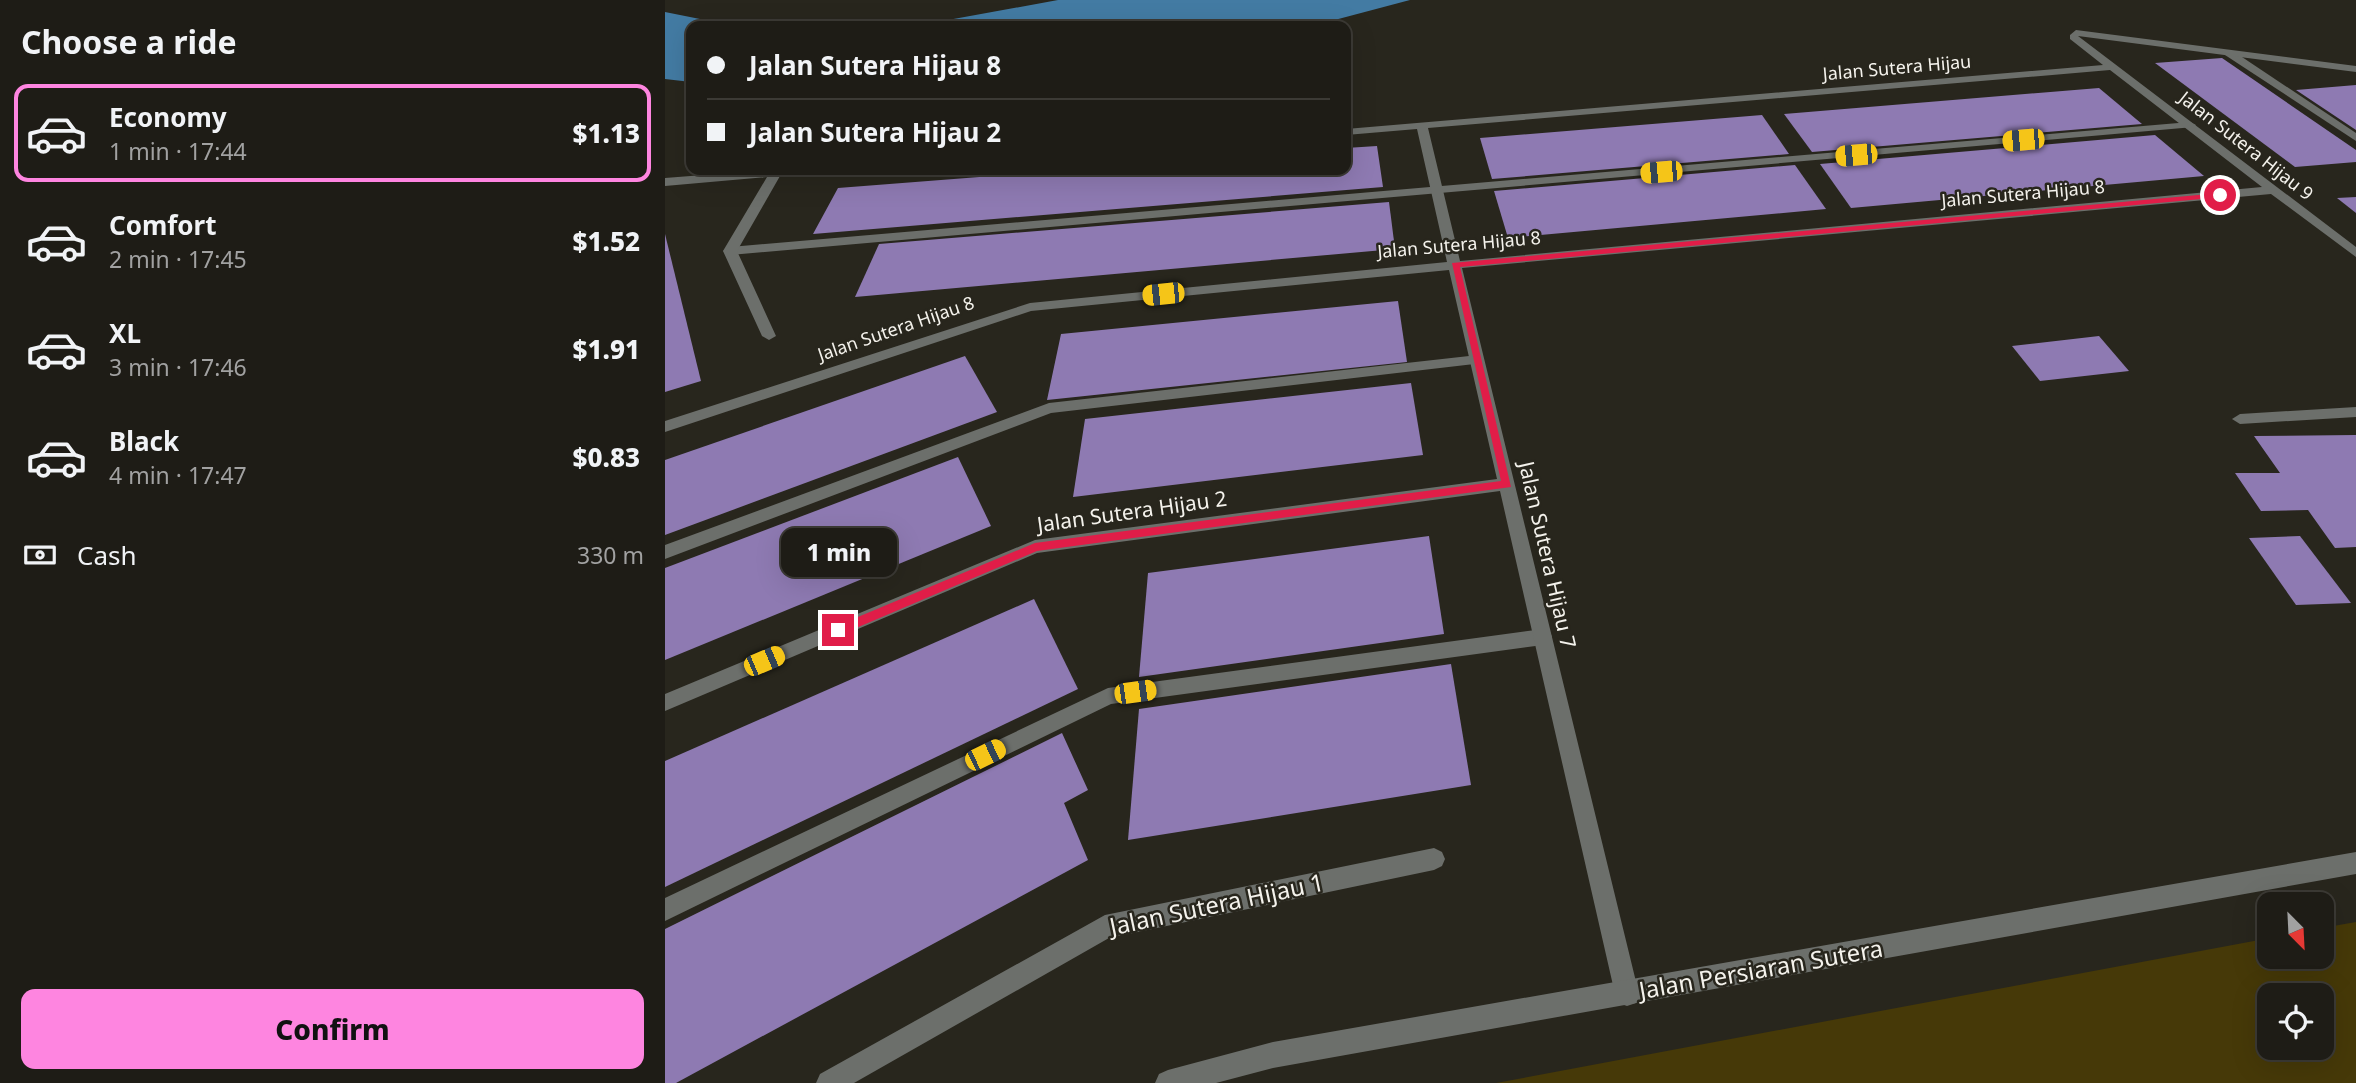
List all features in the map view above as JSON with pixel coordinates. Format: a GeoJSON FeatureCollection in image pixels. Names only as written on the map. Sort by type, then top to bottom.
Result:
{"type":"FeatureCollection","features":[{"type":"Feature","properties":{"kind":"street"},"geometry":{"type":"LineString","coordinates":[[2114,67],[2073,37],[2076,33],[2356,69]]}},
{"type":"Feature","properties":{"kind":"street"},"geometry":{"type":"LineString","coordinates":[[2229,53],[2356,138]]}},
{"type":"Feature","properties":{"kind":"street","name":"Jalan Sutera Hijau 9"},"geometry":{"type":"LineString","coordinates":[[2114,67],[2356,253]]}},
{"type":"Feature","properties":{"kind":"street","name":"Jalan Sutera Hijau"},"geometry":{"type":"LineString","coordinates":[[1351,132],[2114,67]]}},
{"type":"Feature","properties":{"kind":"street"},"geometry":{"type":"LineString","coordinates":[[730,251],[2190,125]]}},
{"type":"Feature","properties":{"kind":"street","name":"Jalan Sutera Hijau 7"},"geometry":{"type":"LineString","coordinates":[[1422,127],[1627,994]]}},
{"type":"Feature","properties":{"kind":"street"},"geometry":{"type":"LineString","coordinates":[[665,182],[743,175]]}},
{"type":"Feature","properties":{"kind":"street"},"geometry":{"type":"LineString","coordinates":[[769,336],[730,251],[774,175]]}},
{"type":"Feature","properties":{"kind":"street","name":"Jalan Sutera Hijau 8"},"geometry":{"type":"LineString","coordinates":[[665,427],[1030,307],[2274,190]]}},
{"type":"Feature","properties":{"kind":"street"},"geometry":{"type":"LineString","coordinates":[[665,552],[1049,408],[1478,360]]}},
{"type":"Feature","properties":{"kind":"street"},"geometry":{"type":"LineString","coordinates":[[2240,419],[2356,412]]}},
{"type":"Feature","properties":{"kind":"street","name":"Jalan Sutera Hijau 2"},"geometry":{"type":"LineString","coordinates":[[665,703],[1035,547],[1507,484]]}},
{"type":"Feature","properties":{"kind":"street"},"geometry":{"type":"LineString","coordinates":[[665,910],[1108,696],[1543,637]]}},
{"type":"Feature","properties":{"kind":"street","name":"Jalan Sutera Hijau 1"},"geometry":{"type":"LineString","coordinates":[[829,1083],[1105,927],[1434,859]]}},
{"type":"Feature","properties":{"kind":"street","name":"Jalan Persiaran Sutera"},"geometry":{"type":"LineString","coordinates":[[1168,1083],[1273,1055],[2356,863]]}},
{"type":"Feature","properties":{"kind":"shaded area"},"geometry":{"type":"Polygon","coordinates":[[[2356,922],[2356,1083],[1496,1083],[2257,940],[2257,970],[2335,970],[2335,926],[2356,922]]]}},
{"type":"Feature","properties":{"kind":"water"},"geometry":{"type":"Polygon","coordinates":[[[1058,0],[1410,0],[1331,21],[942,21],[1058,0]]]}},
{"type":"Feature","properties":{"kind":"water"},"geometry":{"type":"Polygon","coordinates":[[[665,12],[710,21],[686,21],[686,81],[665,79],[665,12]]]}},
{"type":"Feature","properties":{"kind":"building"},"geometry":{"type":"Polygon","coordinates":[[[2222,58],[2356,150],[2356,162],[2295,167],[2155,63],[2222,58]]]}},
{"type":"Feature","properties":{"kind":"building"},"geometry":{"type":"Polygon","coordinates":[[[2356,85],[2356,130],[2296,90],[2356,85]]]}},
{"type":"Feature","properties":{"kind":"building"},"geometry":{"type":"Polygon","coordinates":[[[2099,88],[2142,124],[1812,152],[1784,114],[2099,88]]]}},
{"type":"Feature","properties":{"kind":"building"},"geometry":{"type":"Polygon","coordinates":[[[1762,115],[1789,154],[1492,179],[1480,138],[1762,115]]]}},
{"type":"Feature","properties":{"kind":"building"},"geometry":{"type":"Polygon","coordinates":[[[2155,135],[2204,176],[1851,208],[1820,164],[2155,135]]]}},
{"type":"Feature","properties":{"kind":"building"},"geometry":{"type":"Polygon","coordinates":[[[1377,146],[1383,187],[813,234],[838,188],[1006,175],[1351,175],[1351,148],[1377,146]]]}},
{"type":"Feature","properties":{"kind":"building"},"geometry":{"type":"Polygon","coordinates":[[[1795,165],[1826,209],[1508,238],[1494,191],[1795,165]]]}},
{"type":"Feature","properties":{"kind":"building"},"geometry":{"type":"Polygon","coordinates":[[[2356,197],[2356,213],[2337,198],[2356,197]]]}},
{"type":"Feature","properties":{"kind":"building"},"geometry":{"type":"Polygon","coordinates":[[[1389,202],[1395,249],[855,297],[879,244],[1389,202]]]}},
{"type":"Feature","properties":{"kind":"building"},"geometry":{"type":"Polygon","coordinates":[[[665,234],[701,381],[665,392],[665,234]]]}},
{"type":"Feature","properties":{"kind":"building"},"geometry":{"type":"Polygon","coordinates":[[[1398,301],[1407,362],[1047,400],[1061,334],[1398,301]]]}},
{"type":"Feature","properties":{"kind":"building"},"geometry":{"type":"Polygon","coordinates":[[[2099,336],[2129,371],[2040,381],[2012,346],[2099,336]]]}},
{"type":"Feature","properties":{"kind":"building"},"geometry":{"type":"Polygon","coordinates":[[[965,356],[997,412],[665,535],[665,460],[965,356]]]}},
{"type":"Feature","properties":{"kind":"building"},"geometry":{"type":"Polygon","coordinates":[[[1411,383],[1423,455],[1073,497],[1085,419],[1411,383]]]}},
{"type":"Feature","properties":{"kind":"building"},"geometry":{"type":"Polygon","coordinates":[[[2356,435],[2356,547],[2335,548],[2308,510],[2261,511],[2235,473],[2280,473],[2254,436],[2356,435]]]}},
{"type":"Feature","properties":{"kind":"building"},"geometry":{"type":"Polygon","coordinates":[[[958,457],[991,526],[665,660],[665,568],[958,457]]]}},
{"type":"Feature","properties":{"kind":"building"},"geometry":{"type":"Polygon","coordinates":[[[1429,536],[1444,634],[1139,677],[1148,573],[1429,536]]]}},
{"type":"Feature","properties":{"kind":"building"},"geometry":{"type":"Polygon","coordinates":[[[2300,536],[2351,603],[2296,605],[2249,538],[2300,536]]]}},
{"type":"Feature","properties":{"kind":"building"},"geometry":{"type":"Polygon","coordinates":[[[1034,599],[1078,689],[665,887],[665,761],[1034,599]]]}},
{"type":"Feature","properties":{"kind":"building"},"geometry":{"type":"Polygon","coordinates":[[[1451,664],[1471,785],[1128,840],[1139,709],[1451,664]]]}},
{"type":"Feature","properties":{"kind":"building"},"geometry":{"type":"Polygon","coordinates":[[[1062,733],[1088,790],[1064,803],[1088,860],[676,1083],[665,1083],[665,929],[1062,733]]]}},
{"type":"Feature","properties":{"kind":"route"},"geometry":{"type":"LineString","coordinates":[[838,630],[1035,547],[1507,484],[1455,265],[2220,195]]}}]}
